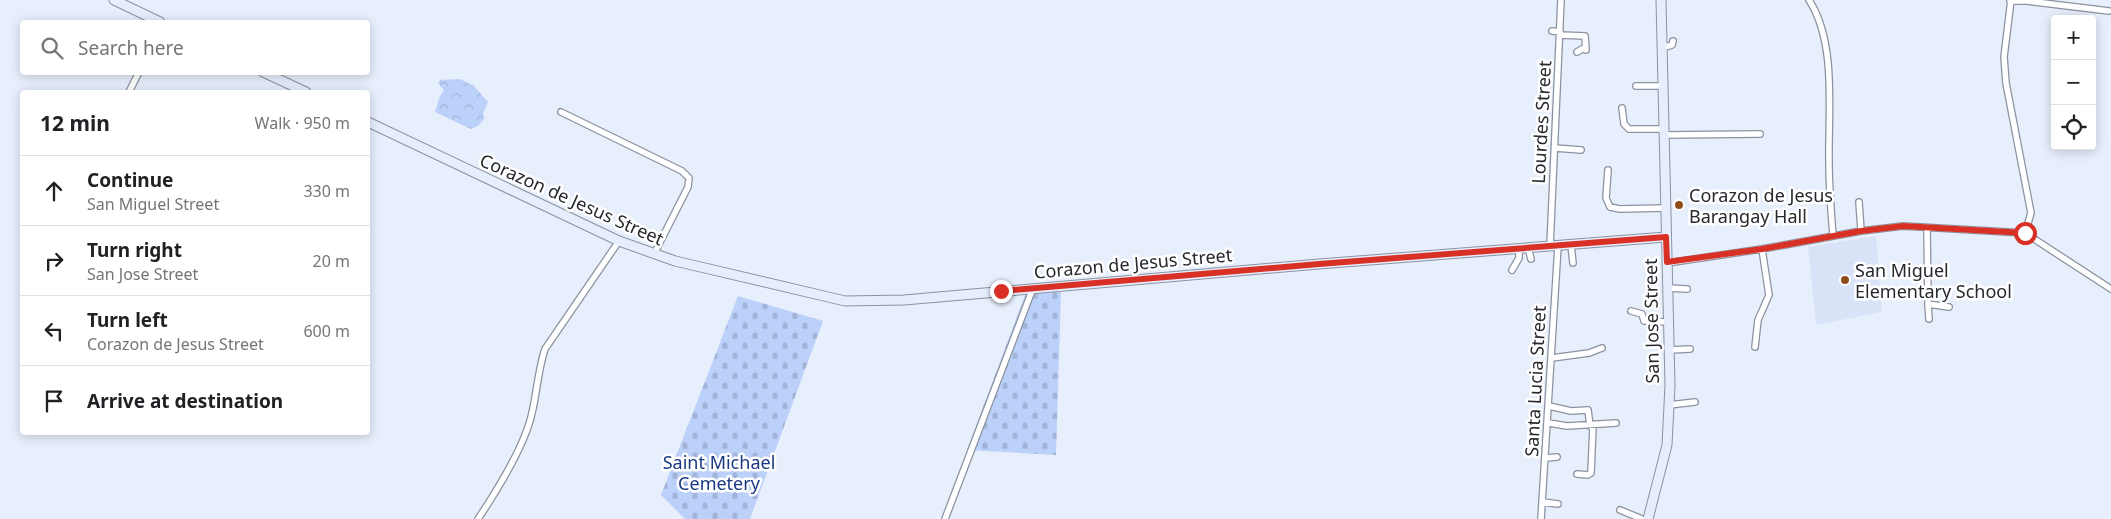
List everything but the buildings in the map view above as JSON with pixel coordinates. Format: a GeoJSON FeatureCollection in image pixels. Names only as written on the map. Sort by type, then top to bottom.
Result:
{"type":"FeatureCollection","features":[{"type":"Feature","properties":{"kind":"street"},"geometry":{"type":"LineString","coordinates":[[114,0],[156,20]]}},
{"type":"Feature","properties":{"kind":"street","name":"Lourdes Street"},"geometry":{"type":"LineString","coordinates":[[1554,246],[1555,148],[1562,0]]}},
{"type":"Feature","properties":{"kind":"street","name":"San Jose Street"},"geometry":{"type":"LineString","coordinates":[[1648,519],[1667,445],[1669,405],[1662,0]]}},
{"type":"Feature","properties":{"kind":"street"},"geometry":{"type":"LineString","coordinates":[[1809,0],[1818,15],[1825,43],[1829,98],[1830,199],[1833,236]]}},
{"type":"Feature","properties":{"kind":"street"},"geometry":{"type":"LineString","coordinates":[[2025,233],[2031,213],[2006,83],[2004,57],[2010,1],[2027,1],[2109,11]]}},
{"type":"Feature","properties":{"kind":"street"},"geometry":{"type":"LineString","coordinates":[[1552,32],[1585,36],[1585,49],[1577,52]]}},
{"type":"Feature","properties":{"kind":"street"},"geometry":{"type":"LineString","coordinates":[[1662,48],[1672,44],[1673,41]]}},
{"type":"Feature","properties":{"kind":"street"},"geometry":{"type":"LineString","coordinates":[[130,90],[138,75]]}},
{"type":"Feature","properties":{"kind":"street"},"geometry":{"type":"LineString","coordinates":[[269,75],[302,90]]}},
{"type":"Feature","properties":{"kind":"street"},"geometry":{"type":"LineString","coordinates":[[1636,86],[1663,86]]}},
{"type":"Feature","properties":{"kind":"street"},"geometry":{"type":"LineString","coordinates":[[1622,108],[1624,124],[1630,129],[1663,132],[1760,134]]}},
{"type":"Feature","properties":{"kind":"street"},"geometry":{"type":"LineString","coordinates":[[561,112],[682,171],[689,178],[688,187],[654,254]]}},
{"type":"Feature","properties":{"kind":"street","name":"Corazon de Jesus Street"},"geometry":{"type":"LineString","coordinates":[[370,123],[619,241],[675,261],[845,301],[904,300],[1666,237]]}},
{"type":"Feature","properties":{"kind":"street"},"geometry":{"type":"LineString","coordinates":[[1555,148],[1581,150]]}},
{"type":"Feature","properties":{"kind":"street"},"geometry":{"type":"LineString","coordinates":[[1608,170],[1606,198],[1610,207],[1620,209],[1666,208]]}},
{"type":"Feature","properties":{"kind":"street"},"geometry":{"type":"LineString","coordinates":[[1859,202],[1861,231]]}},
{"type":"Feature","properties":{"kind":"street"},"geometry":{"type":"LineString","coordinates":[[1667,262],[1903,226],[2025,233],[2111,289]]}},
{"type":"Feature","properties":{"kind":"street"},"geometry":{"type":"LineString","coordinates":[[1928,228],[1929,320]]}},
{"type":"Feature","properties":{"kind":"street"},"geometry":{"type":"LineString","coordinates":[[478,519],[491,499],[526,432],[532,414],[540,365],[545,349],[619,241]]}},
{"type":"Feature","properties":{"kind":"street"},"geometry":{"type":"LineString","coordinates":[[1571,245],[1573,263]]}},
{"type":"Feature","properties":{"kind":"street","name":"Santa Lucia Street"},"geometry":{"type":"LineString","coordinates":[[1541,519],[1552,358],[1554,246]]}},
{"type":"Feature","properties":{"kind":"street"},"geometry":{"type":"LineString","coordinates":[[1512,270],[1524,249],[1531,259]]}},
{"type":"Feature","properties":{"kind":"street"},"geometry":{"type":"LineString","coordinates":[[1756,348],[1758,320],[1769,295],[1762,249]]}},
{"type":"Feature","properties":{"kind":"street"},"geometry":{"type":"LineString","coordinates":[[945,519],[1033,288]]}},
{"type":"Feature","properties":{"kind":"street"},"geometry":{"type":"LineString","coordinates":[[1667,288],[1687,289]]}},
{"type":"Feature","properties":{"kind":"street"},"geometry":{"type":"LineString","coordinates":[[1928,304],[1949,307]]}},
{"type":"Feature","properties":{"kind":"street"},"geometry":{"type":"LineString","coordinates":[[1631,311],[1642,314],[1644,321],[1668,322]]}},
{"type":"Feature","properties":{"kind":"street"},"geometry":{"type":"LineString","coordinates":[[1552,358],[1596,352],[1602,348]]}},
{"type":"Feature","properties":{"kind":"street"},"geometry":{"type":"LineString","coordinates":[[1669,350],[1690,349]]}},
{"type":"Feature","properties":{"kind":"street"},"geometry":{"type":"LineString","coordinates":[[1669,405],[1695,402]]}},
{"type":"Feature","properties":{"kind":"street"},"geometry":{"type":"LineString","coordinates":[[1549,406],[1571,411],[1588,410],[1592,426],[1591,473],[1588,475],[1577,474]]}},
{"type":"Feature","properties":{"kind":"street"},"geometry":{"type":"LineString","coordinates":[[1548,423],[1592,426],[1616,423]]}},
{"type":"Feature","properties":{"kind":"street"},"geometry":{"type":"LineString","coordinates":[[1546,458],[1557,458]]}},
{"type":"Feature","properties":{"kind":"street"},"geometry":{"type":"LineString","coordinates":[[1542,502],[1558,504]]}},
{"type":"Feature","properties":{"kind":"street"},"geometry":{"type":"LineString","coordinates":[[1620,510],[1642,519]]}},
{"type":"Feature","properties":{"kind":"shaded area","name":"San Miguel Elementary School"},"geometry":{"type":"Polygon","coordinates":[[[1876,236],[1882,312],[1816,325],[1808,247],[1876,236]]]}},
{"type":"Feature","properties":{"kind":"green space"},"geometry":{"type":"Polygon","coordinates":[[[460,79],[474,86],[488,102],[483,113],[484,119],[478,126],[471,129],[435,112],[444,90],[438,83],[440,80],[460,79]]]}},
{"type":"Feature","properties":{"kind":"green space"},"geometry":{"type":"Polygon","coordinates":[[[1026,292],[1061,292],[1056,455],[967,450],[1026,292]]]}},
{"type":"Feature","properties":{"kind":"green space","name":"Saint Michael Cemetery"},"geometry":{"type":"Polygon","coordinates":[[[738,296],[823,321],[750,519],[685,519],[661,495],[738,296]]]}},
{"type":"Feature","properties":{"kind":"place","name":"Corazon de Jesus Barangay Hall"},"geometry":{"type":"Point","coordinates":[1679,205]}},
{"type":"Feature","properties":{"kind":"place","name":"San Miguel Elementary School"},"geometry":{"type":"Point","coordinates":[1845,280]}},
{"type":"Feature","properties":{"kind":"route"},"geometry":{"type":"LineString","coordinates":[[1001,291],[1666,237],[1667,262],[1903,226],[2025,233]]}}]}
